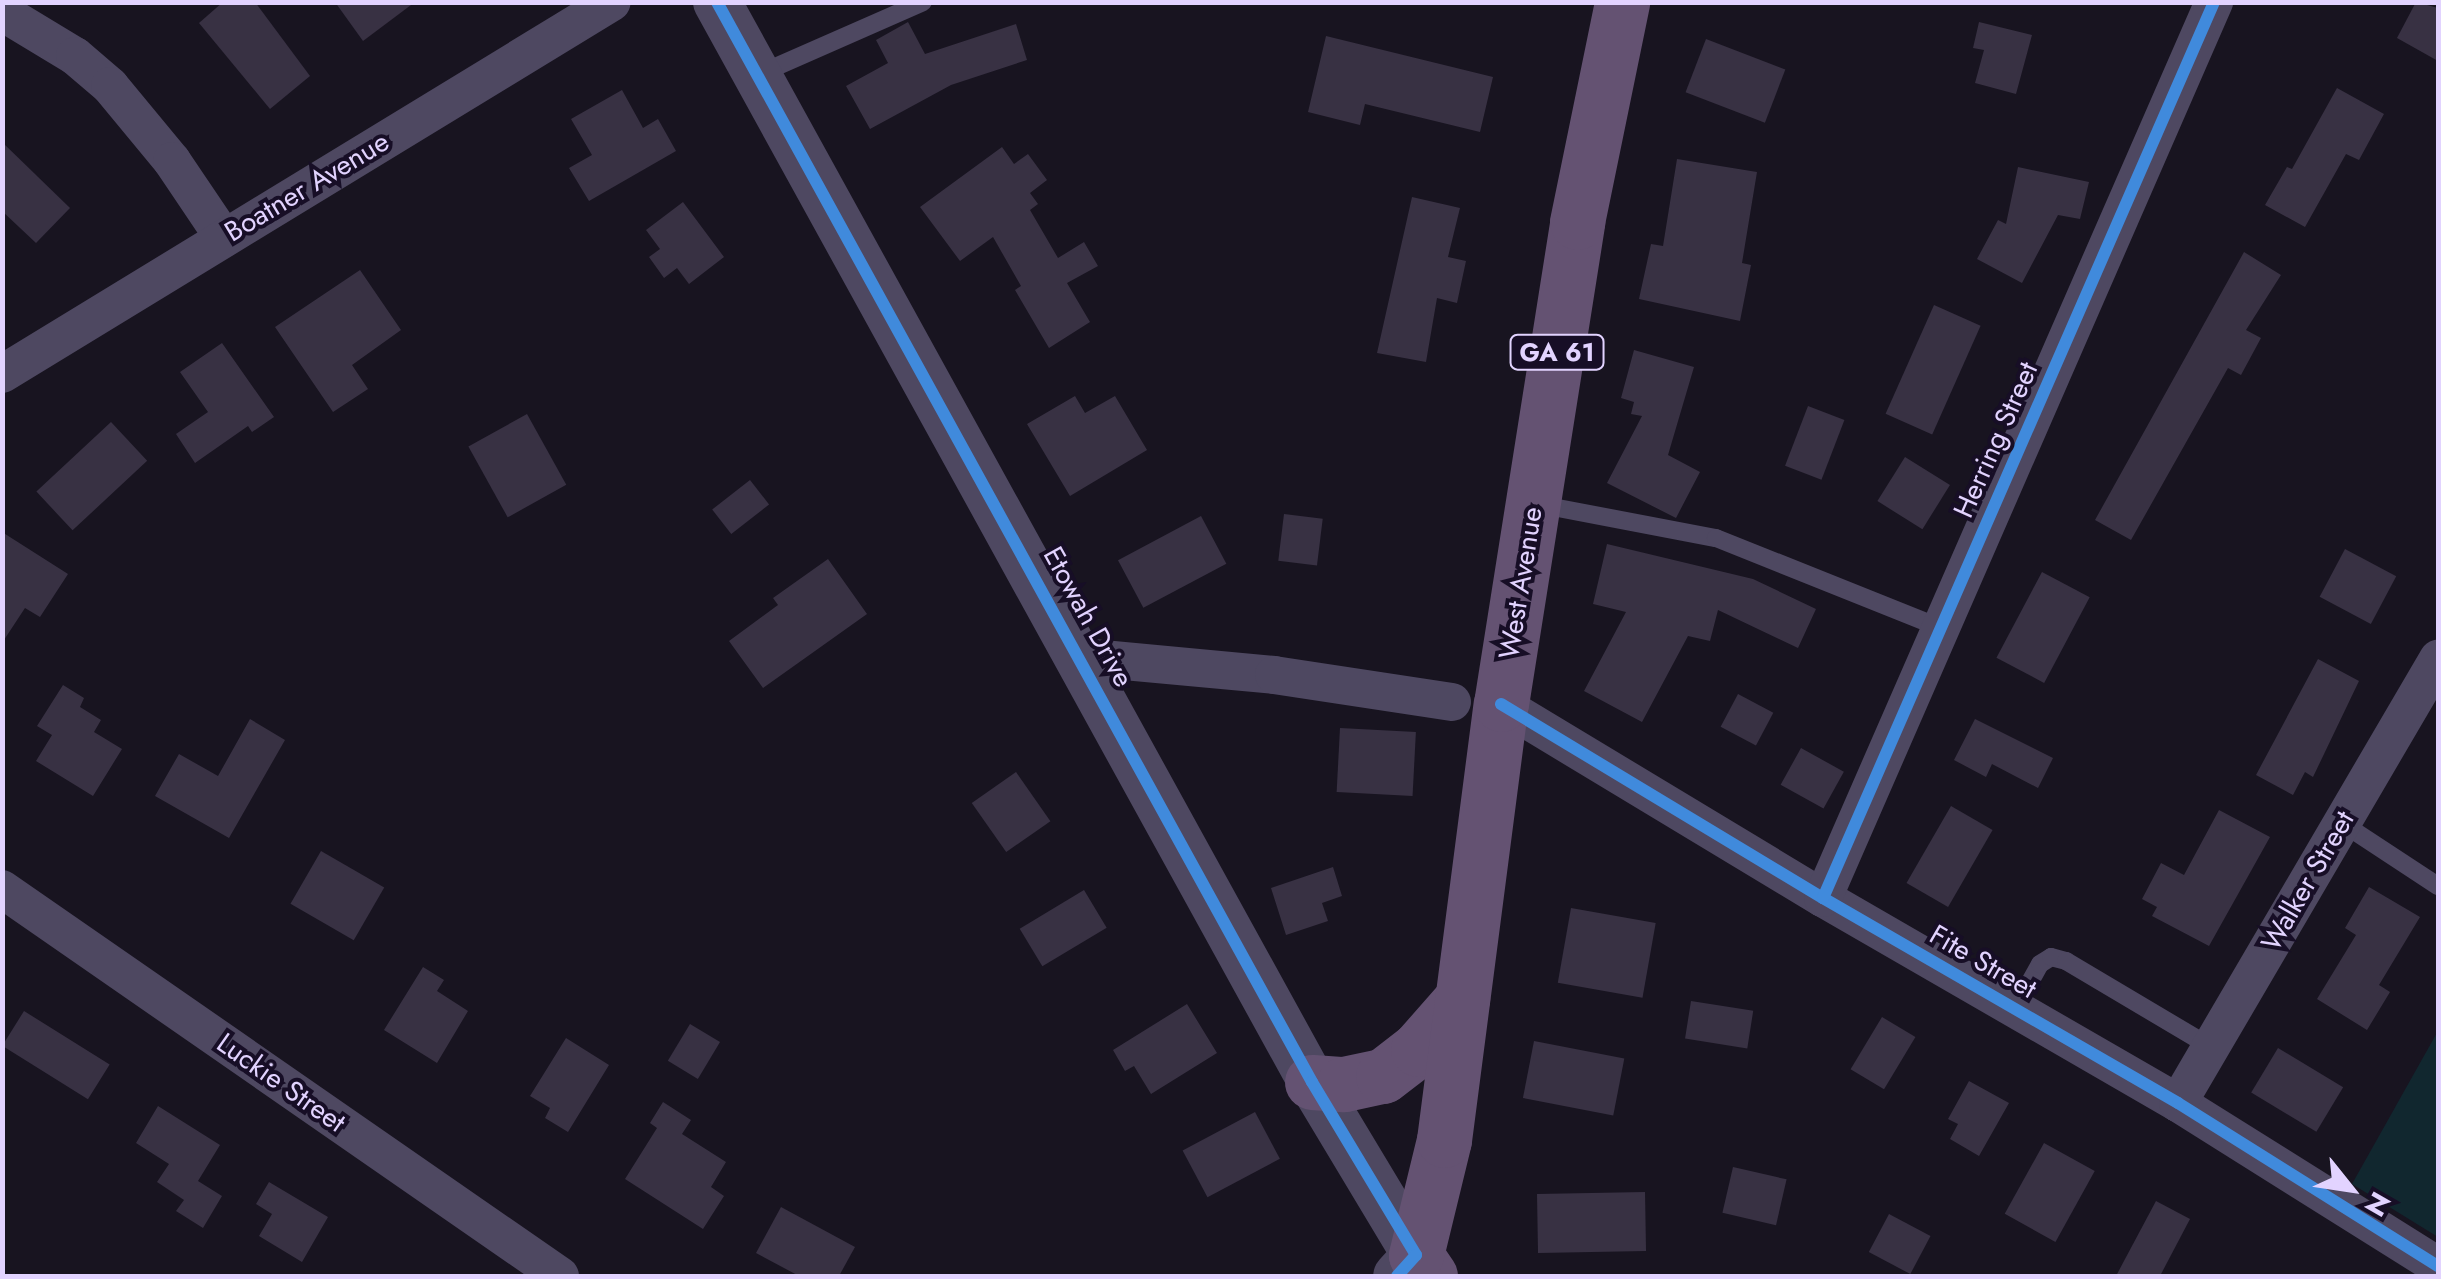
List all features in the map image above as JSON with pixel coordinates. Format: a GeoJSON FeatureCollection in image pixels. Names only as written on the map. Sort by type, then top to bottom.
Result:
{"type":"FeatureCollection","features":[{"type":"Feature","properties":{"kind":"main road","name":"West Avenue"},"geometry":{"type":"LineString","coordinates":[[1414,1269],[1444,1140],[1462,999],[1476,703],[1533,503],[1577,222],[1622,2]]}},
{"type":"Feature","properties":{"kind":"main road"},"geometry":{"type":"LineString","coordinates":[[1312,1082],[1344,1084],[1382,1076],[1418,1049],[1462,999]]}},
{"type":"Feature","properties":{"kind":"street","name":"Boatner Avenue"},"geometry":{"type":"LineString","coordinates":[[2,374],[612,2]]}},
{"type":"Feature","properties":{"kind":"street","name":"Etowah Drive"},"geometry":{"type":"LineString","coordinates":[[717,2],[1081,657],[1414,1269]]}},
{"type":"Feature","properties":{"kind":"street","name":"Herring Street"},"geometry":{"type":"LineString","coordinates":[[1823,898],[2214,2]]}},
{"type":"Feature","properties":{"kind":"street"},"geometry":{"type":"LineString","coordinates":[[2,12],[76,56],[110,86],[172,161],[224,238]]}},
{"type":"Feature","properties":{"kind":"street","name":"Fite Street"},"geometry":{"type":"LineString","coordinates":[[1081,657],[1274,676],[1476,703],[2178,1103],[2438,1266]]}},
{"type":"Feature","properties":{"kind":"street","name":"Walker Street"},"geometry":{"type":"LineString","coordinates":[[2178,1103],[2438,660]]}},
{"type":"Feature","properties":{"kind":"street","name":"Luckie Street"},"geometry":{"type":"LineString","coordinates":[[2,889],[560,1276]]}},
{"type":"Feature","properties":{"kind":"lane"},"geometry":{"type":"LineString","coordinates":[[757,75],[923,2]]}},
{"type":"Feature","properties":{"kind":"lane"},"geometry":{"type":"LineString","coordinates":[[1533,503],[1716,538],[1941,628]]}},
{"type":"Feature","properties":{"kind":"lane"},"geometry":{"type":"LineString","coordinates":[[2342,823],[2438,886]]}},
{"type":"Feature","properties":{"kind":"lane"},"geometry":{"type":"LineString","coordinates":[[2014,1009],[2040,964],[2051,957],[2066,961],[2211,1047]]}},
{"type":"Feature","properties":{"kind":"shaded area"},"geometry":{"type":"Polygon","coordinates":[[[2438,1031],[2438,1237],[2352,1184],[2438,1031]]]}},
{"type":"Feature","properties":{"kind":"building"},"geometry":{"type":"Polygon","coordinates":[[[223,2],[255,2],[310,76],[270,109],[199,23],[223,2]]]}},
{"type":"Feature","properties":{"kind":"building"},"geometry":{"type":"Polygon","coordinates":[[[335,2],[415,2],[363,41],[335,2]]]}},
{"type":"Feature","properties":{"kind":"building"},"geometry":{"type":"Polygon","coordinates":[[[2416,2],[2438,8],[2438,61],[2397,38],[2416,2]]]}},
{"type":"Feature","properties":{"kind":"building"},"geometry":{"type":"Polygon","coordinates":[[[908,22],[925,54],[1016,24],[1027,60],[951,85],[870,129],[846,86],[888,63],[876,40],[908,22]]]}},
{"type":"Feature","properties":{"kind":"building"},"geometry":{"type":"Polygon","coordinates":[[[1979,22],[2032,35],[2016,94],[1975,83],[1984,50],[1973,48],[1979,22]]]}},
{"type":"Feature","properties":{"kind":"building"},"geometry":{"type":"Polygon","coordinates":[[[1326,36],[1493,77],[1480,132],[1365,104],[1360,125],[1308,112],[1326,36]]]}},
{"type":"Feature","properties":{"kind":"building"},"geometry":{"type":"Polygon","coordinates":[[[1706,39],[1785,69],[1765,123],[1686,92],[1706,39]]]}},
{"type":"Feature","properties":{"kind":"building"},"geometry":{"type":"Polygon","coordinates":[[[2337,88],[2384,114],[2359,160],[2346,154],[2305,227],[2265,205],[2287,167],[2292,169],[2337,88]]]}},
{"type":"Feature","properties":{"kind":"building"},"geometry":{"type":"Polygon","coordinates":[[[622,90],[643,128],[658,119],[676,151],[589,201],[569,168],[592,155],[571,119],[622,90]]]}},
{"type":"Feature","properties":{"kind":"building"},"geometry":{"type":"Polygon","coordinates":[[[2,142],[70,208],[36,243],[2,211],[2,142]]]}},
{"type":"Feature","properties":{"kind":"building"},"geometry":{"type":"Polygon","coordinates":[[[1002,147],[1014,164],[1028,154],[1047,180],[1030,193],[1038,204],[1030,210],[1058,258],[1084,242],[1098,266],[1067,283],[1090,322],[1049,348],[1015,290],[1021,286],[993,237],[960,261],[920,207],[1002,147]]]}},
{"type":"Feature","properties":{"kind":"building"},"geometry":{"type":"Polygon","coordinates":[[[1677,159],[1757,172],[1742,263],[1751,265],[1740,321],[1639,299],[1651,244],[1663,246],[1677,159]]]}},
{"type":"Feature","properties":{"kind":"building"},"geometry":{"type":"Polygon","coordinates":[[[2018,167],[2089,182],[2080,219],[2058,215],[2022,283],[1977,259],[1998,220],[2006,224],[2018,167]]]}},
{"type":"Feature","properties":{"kind":"building"},"geometry":{"type":"Polygon","coordinates":[[[1412,197],[1460,208],[1448,257],[1466,261],[1457,303],[1437,298],[1426,362],[1377,353],[1412,197]]]}},
{"type":"Feature","properties":{"kind":"building"},"geometry":{"type":"Polygon","coordinates":[[[683,202],[724,257],[689,284],[677,268],[664,278],[649,257],[660,249],[646,230],[683,202]]]}},
{"type":"Feature","properties":{"kind":"building"},"geometry":{"type":"Polygon","coordinates":[[[2244,252],[2281,275],[2246,330],[2261,338],[2241,375],[2228,368],[2131,540],[2095,520],[2244,252]]]}},
{"type":"Feature","properties":{"kind":"building"},"geometry":{"type":"Polygon","coordinates":[[[360,270],[401,330],[352,365],[368,389],[333,412],[275,327],[360,270]]]}},
{"type":"Feature","properties":{"kind":"building"},"geometry":{"type":"Polygon","coordinates":[[[1934,305],[1981,326],[1932,434],[1886,414],[1934,305]]]}},
{"type":"Feature","properties":{"kind":"building"},"geometry":{"type":"Polygon","coordinates":[[[222,343],[274,417],[252,432],[248,426],[195,463],[176,434],[208,412],[180,372],[222,343]]]}},
{"type":"Feature","properties":{"kind":"building"},"geometry":{"type":"Polygon","coordinates":[[[1634,350],[1694,367],[1668,455],[1700,472],[1676,518],[1607,483],[1642,416],[1631,414],[1634,402],[1621,398],[1634,350]]]}},
{"type":"Feature","properties":{"kind":"building"},"geometry":{"type":"Polygon","coordinates":[[[1075,396],[1085,413],[1115,396],[1147,450],[1070,496],[1027,424],[1075,396]]]}},
{"type":"Feature","properties":{"kind":"building"},"geometry":{"type":"Polygon","coordinates":[[[1808,406],[1844,420],[1821,480],[1785,466],[1808,406]]]}},
{"type":"Feature","properties":{"kind":"building"},"geometry":{"type":"Polygon","coordinates":[[[527,414],[566,485],[508,517],[468,446],[527,414]]]}},
{"type":"Feature","properties":{"kind":"building"},"geometry":{"type":"Polygon","coordinates":[[[111,422],[147,461],[73,530],[36,492],[111,422]]]}},
{"type":"Feature","properties":{"kind":"building"},"geometry":{"type":"Polygon","coordinates":[[[1905,457],[1950,485],[1922,529],[1877,501],[1905,457]]]}},
{"type":"Feature","properties":{"kind":"building"},"geometry":{"type":"Polygon","coordinates":[[[750,480],[769,504],[731,534],[712,510],[750,480]]]}},
{"type":"Feature","properties":{"kind":"building"},"geometry":{"type":"Polygon","coordinates":[[[1284,514],[1323,519],[1317,565],[1278,561],[1284,514]]]}},
{"type":"Feature","properties":{"kind":"building"},"geometry":{"type":"Polygon","coordinates":[[[1201,516],[1226,564],[1143,608],[1118,560],[1201,516]]]}},
{"type":"Feature","properties":{"kind":"building"},"geometry":{"type":"Polygon","coordinates":[[[2,532],[68,574],[40,617],[25,608],[2,643],[2,532]]]}},
{"type":"Feature","properties":{"kind":"building"},"geometry":{"type":"Polygon","coordinates":[[[1607,544],[1753,579],[1816,609],[1798,648],[1718,610],[1710,641],[1688,636],[1642,722],[1584,691],[1626,612],[1593,604],[1607,544]]]}},
{"type":"Feature","properties":{"kind":"building"},"geometry":{"type":"Polygon","coordinates":[[[2345,549],[2396,576],[2371,624],[2320,597],[2345,549]]]}},
{"type":"Feature","properties":{"kind":"building"},"geometry":{"type":"Polygon","coordinates":[[[828,559],[867,614],[763,688],[729,641],[778,605],[773,598],[828,559]]]}},
{"type":"Feature","properties":{"kind":"building"},"geometry":{"type":"Polygon","coordinates":[[[2042,572],[2090,597],[2044,683],[1996,658],[2042,572]]]}},
{"type":"Feature","properties":{"kind":"building"},"geometry":{"type":"Polygon","coordinates":[[[2318,659],[2359,681],[2313,777],[2305,772],[2293,795],[2256,775],[2318,659]]]}},
{"type":"Feature","properties":{"kind":"building"},"geometry":{"type":"Polygon","coordinates":[[[63,685],[84,698],[80,707],[101,720],[94,732],[122,749],[93,796],[36,761],[52,735],[37,726],[63,685]]]}},
{"type":"Feature","properties":{"kind":"building"},"geometry":{"type":"Polygon","coordinates":[[[1738,694],[1773,713],[1756,745],[1721,727],[1738,694]]]}},
{"type":"Feature","properties":{"kind":"building"},"geometry":{"type":"Polygon","coordinates":[[[250,719],[285,740],[229,838],[155,796],[179,754],[218,776],[250,719]]]}},
{"type":"Feature","properties":{"kind":"building"},"geometry":{"type":"Polygon","coordinates":[[[1975,719],[2053,758],[2038,788],[1992,764],[1986,777],[1954,760],[1975,719]]]}},
{"type":"Feature","properties":{"kind":"building"},"geometry":{"type":"Polygon","coordinates":[[[1340,728],[1416,732],[1413,796],[1337,792],[1340,728]]]}},
{"type":"Feature","properties":{"kind":"building"},"geometry":{"type":"Polygon","coordinates":[[[1801,748],[1844,772],[1823,808],[1781,785],[1801,748]]]}},
{"type":"Feature","properties":{"kind":"building"},"geometry":{"type":"Polygon","coordinates":[[[1016,772],[1050,821],[1006,852],[972,803],[1016,772]]]}},
{"type":"Feature","properties":{"kind":"building"},"geometry":{"type":"Polygon","coordinates":[[[1951,806],[1993,830],[1948,907],[1906,883],[1951,806]]]}},
{"type":"Feature","properties":{"kind":"building"},"geometry":{"type":"Polygon","coordinates":[[[2219,810],[2270,837],[2209,946],[2152,916],[2157,907],[2142,899],[2161,863],[2184,875],[2219,810]]]}},
{"type":"Feature","properties":{"kind":"building"},"geometry":{"type":"Polygon","coordinates":[[[321,851],[384,888],[354,940],[290,904],[321,851]]]}},
{"type":"Feature","properties":{"kind":"building"},"geometry":{"type":"Polygon","coordinates":[[[1333,867],[1342,896],[1322,903],[1328,921],[1286,935],[1271,888],[1333,867]]]}},
{"type":"Feature","properties":{"kind":"building"},"geometry":{"type":"Polygon","coordinates":[[[2369,887],[2420,917],[2379,985],[2390,992],[2367,1030],[2317,999],[2356,935],[2345,928],[2369,887]]]}},
{"type":"Feature","properties":{"kind":"building"},"geometry":{"type":"Polygon","coordinates":[[[1084,890],[1107,928],[1042,966],[1020,929],[1084,890]]]}},
{"type":"Feature","properties":{"kind":"building"},"geometry":{"type":"Polygon","coordinates":[[[1571,908],[1656,923],[1642,998],[1558,983],[1571,908]]]}},
{"type":"Feature","properties":{"kind":"building"},"geometry":{"type":"Polygon","coordinates":[[[423,967],[444,980],[437,991],[468,1011],[437,1063],[384,1030],[423,967]]]}},
{"type":"Feature","properties":{"kind":"building"},"geometry":{"type":"Polygon","coordinates":[[[1691,1001],[1753,1011],[1747,1048],[1685,1039],[1691,1001]]]}},
{"type":"Feature","properties":{"kind":"building"},"geometry":{"type":"Polygon","coordinates":[[[1187,1004],[1217,1053],[1151,1094],[1134,1066],[1125,1071],[1113,1050],[1187,1004]]]}},
{"type":"Feature","properties":{"kind":"building"},"geometry":{"type":"Polygon","coordinates":[[[24,1011],[110,1065],[88,1099],[2,1046],[24,1011]]]}},
{"type":"Feature","properties":{"kind":"building"},"geometry":{"type":"Polygon","coordinates":[[[1882,1017],[1915,1037],[1884,1089],[1851,1069],[1882,1017]]]}},
{"type":"Feature","properties":{"kind":"building"},"geometry":{"type":"Polygon","coordinates":[[[690,1024],[720,1042],[698,1079],[668,1061],[690,1024]]]}},
{"type":"Feature","properties":{"kind":"building"},"geometry":{"type":"Polygon","coordinates":[[[566,1038],[609,1065],[568,1132],[545,1118],[550,1108],[530,1096],[566,1038]]]}},
{"type":"Feature","properties":{"kind":"building"},"geometry":{"type":"Polygon","coordinates":[[[1534,1041],[1624,1059],[1613,1115],[1523,1098],[1534,1041]]]}},
{"type":"Feature","properties":{"kind":"building"},"geometry":{"type":"Polygon","coordinates":[[[2278,1048],[2343,1087],[2316,1132],[2251,1093],[2278,1048]]]}},
{"type":"Feature","properties":{"kind":"building"},"geometry":{"type":"Polygon","coordinates":[[[1969,1081],[2009,1103],[1979,1156],[1950,1139],[1958,1124],[1948,1119],[1969,1081]]]}},
{"type":"Feature","properties":{"kind":"building"},"geometry":{"type":"Polygon","coordinates":[[[663,1102],[691,1120],[682,1134],[726,1162],[711,1187],[724,1196],[703,1229],[625,1179],[657,1128],[650,1123],[663,1102]]]}},
{"type":"Feature","properties":{"kind":"building"},"geometry":{"type":"Polygon","coordinates":[[[158,1106],[220,1145],[198,1181],[222,1196],[203,1228],[176,1211],[184,1200],[157,1182],[169,1164],[136,1143],[158,1106]]]}},
{"type":"Feature","properties":{"kind":"building"},"geometry":{"type":"Polygon","coordinates":[[[1255,1112],[1280,1159],[1207,1197],[1183,1150],[1255,1112]]]}},
{"type":"Feature","properties":{"kind":"building"},"geometry":{"type":"Polygon","coordinates":[[[2044,1143],[2095,1171],[2055,1242],[2005,1214],[2044,1143]]]}},
{"type":"Feature","properties":{"kind":"building"},"geometry":{"type":"Polygon","coordinates":[[[1733,1167],[1787,1179],[1776,1225],[1722,1213],[1733,1167]]]}},
{"type":"Feature","properties":{"kind":"building"},"geometry":{"type":"Polygon","coordinates":[[[269,1182],[328,1217],[302,1262],[259,1236],[272,1214],[256,1204],[269,1182]]]}},
{"type":"Feature","properties":{"kind":"building"},"geometry":{"type":"Polygon","coordinates":[[[1645,1192],[1646,1251],[1538,1253],[1537,1194],[1645,1192]]]}},
{"type":"Feature","properties":{"kind":"building"},"geometry":{"type":"Polygon","coordinates":[[[2156,1201],[2190,1219],[2160,1276],[2116,1276],[2156,1201]]]}},
{"type":"Feature","properties":{"kind":"building"},"geometry":{"type":"Polygon","coordinates":[[[781,1207],[855,1247],[839,1276],[799,1276],[756,1253],[781,1207]]]}},
{"type":"Feature","properties":{"kind":"building"},"geometry":{"type":"Polygon","coordinates":[[[1889,1214],[1930,1236],[1910,1274],[1869,1252],[1889,1214]]]}},
{"type":"Feature","properties":{"kind":"cycle path"},"geometry":{"type":"LineString","coordinates":[[717,2],[1312,1082],[1416,1255],[1397,1276]]}},
{"type":"Feature","properties":{"kind":"cycle path"},"geometry":{"type":"LineString","coordinates":[[1823,898],[2214,2]]}},
{"type":"Feature","properties":{"kind":"cycle path"},"geometry":{"type":"LineString","coordinates":[[1501,704],[1823,898],[2178,1103],[2438,1266]]}}]}
